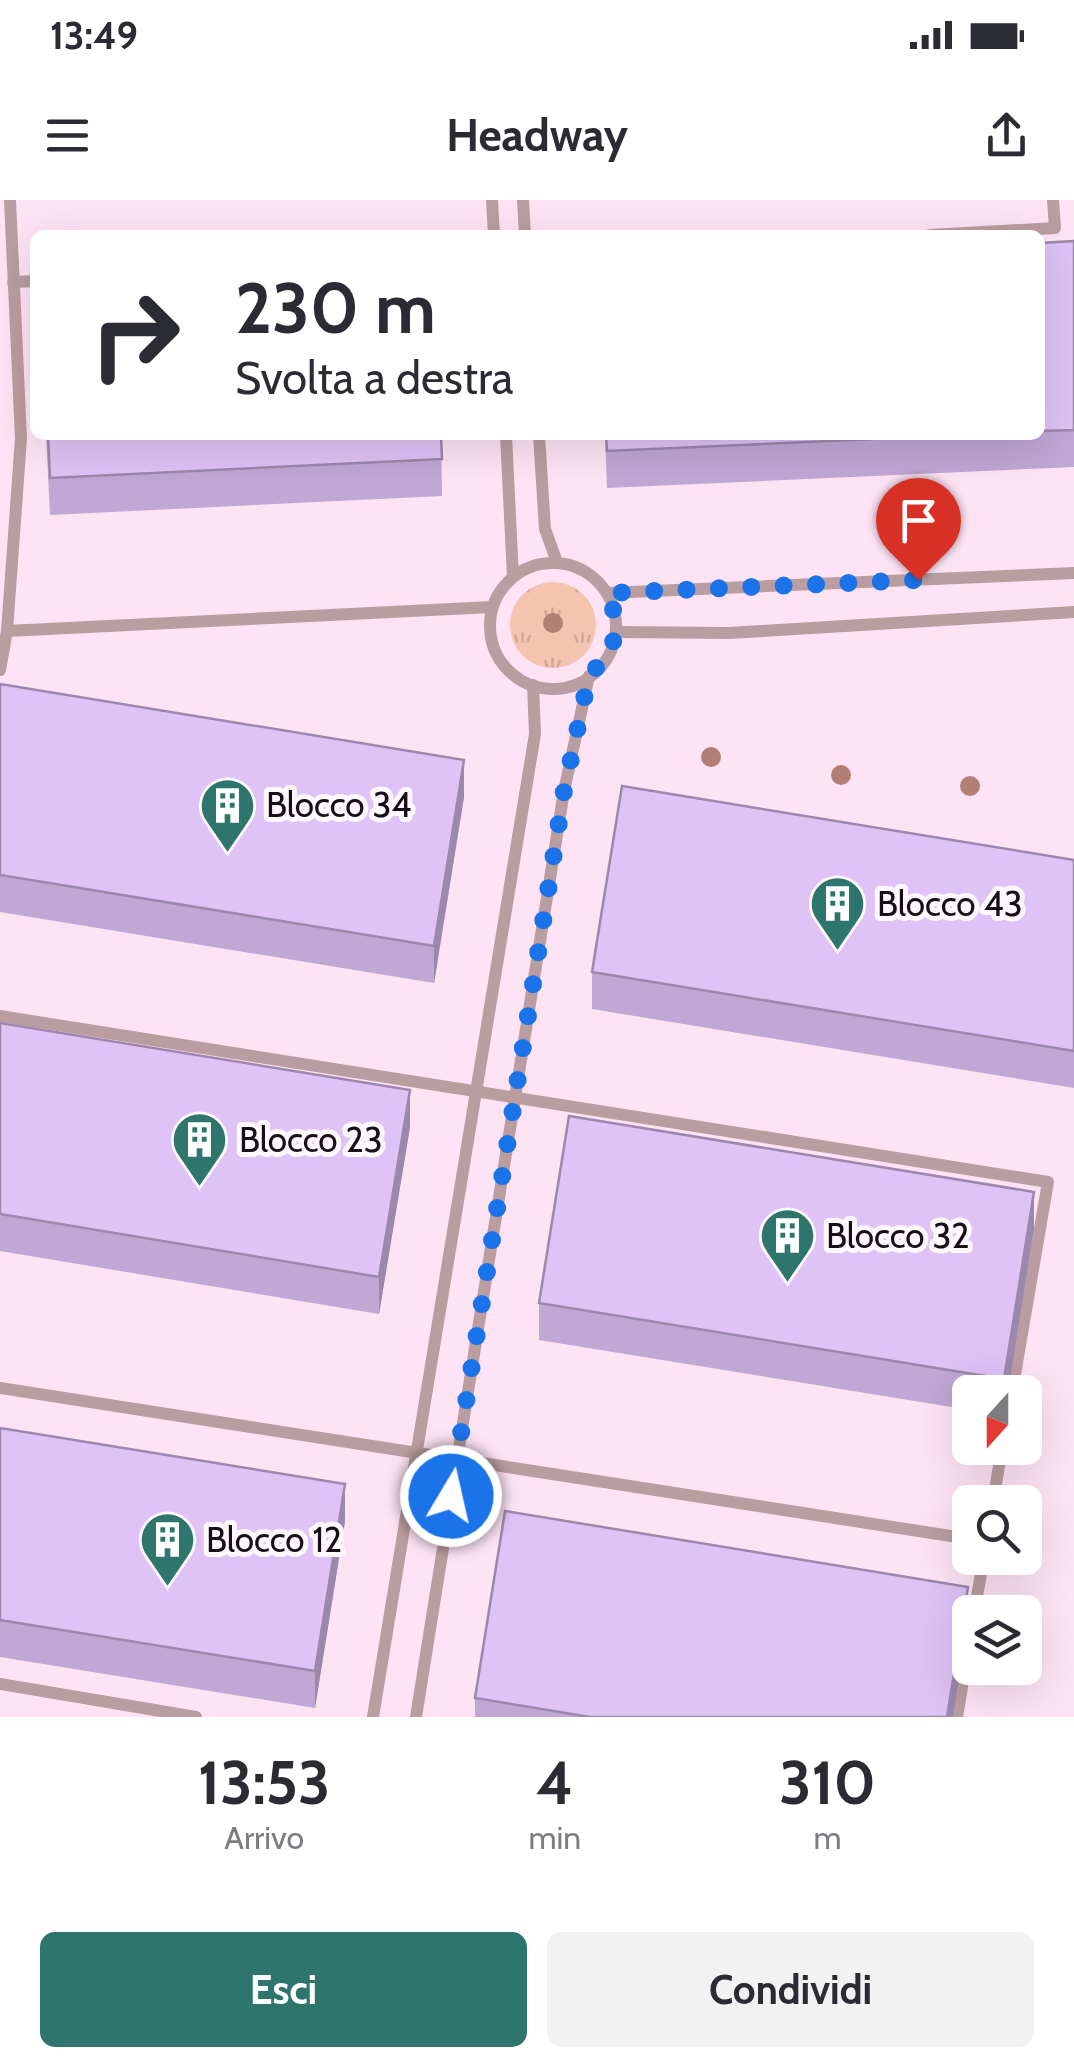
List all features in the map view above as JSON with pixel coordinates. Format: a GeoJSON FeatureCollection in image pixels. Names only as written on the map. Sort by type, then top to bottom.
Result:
{"type":"FeatureCollection","features":[{"type":"Feature","properties":{"kind":"lane"},"geometry":{"type":"LineString","coordinates":[[0,670],[7,631],[21,438],[10,200]]}},
{"type":"Feature","properties":{"kind":"lane"},"geometry":{"type":"LineString","coordinates":[[492,200],[494,230]]}},
{"type":"Feature","properties":{"kind":"lane"},"geometry":{"type":"LineString","coordinates":[[523,200],[525,230]]}},
{"type":"Feature","properties":{"kind":"lane"},"geometry":{"type":"LineString","coordinates":[[1019,230],[1055,228],[1053,200]]}},
{"type":"Feature","properties":{"kind":"lane"},"geometry":{"type":"LineString","coordinates":[[13,282],[30,281]]}},
{"type":"Feature","properties":{"kind":"lane"},"geometry":{"type":"LineString","coordinates":[[506,440],[513,577]]}},
{"type":"Feature","properties":{"kind":"lane"},"geometry":{"type":"LineString","coordinates":[[538,440],[545,529],[557,562]]}},
{"type":"Feature","properties":{"kind":"lane"},"geometry":{"type":"LineString","coordinates":[[557,562],[594,578],[607,593],[616,632],[610,652],[589,676],[564,688],[533,685],[505,668],[494,649],[489,628],[492,607],[513,577],[536,564],[557,562]]}},
{"type":"Feature","properties":{"kind":"lane"},"geometry":{"type":"LineString","coordinates":[[607,593],[1074,573]]}},
{"type":"Feature","properties":{"kind":"lane"},"geometry":{"type":"LineString","coordinates":[[7,631],[492,607]]}},
{"type":"Feature","properties":{"kind":"lane"},"geometry":{"type":"LineString","coordinates":[[616,632],[729,632],[1074,612]]}},
{"type":"Feature","properties":{"kind":"lane"},"geometry":{"type":"LineString","coordinates":[[416,1717],[564,791],[589,676]]}},
{"type":"Feature","properties":{"kind":"lane"},"geometry":{"type":"LineString","coordinates":[[373,1717],[535,734],[533,685]]}},
{"type":"Feature","properties":{"kind":"lane"},"geometry":{"type":"LineString","coordinates":[[0,1016],[1048,1182],[1015,1375]]}},
{"type":"Feature","properties":{"kind":"lane"},"geometry":{"type":"LineString","coordinates":[[0,1388],[952,1536]]}},
{"type":"Feature","properties":{"kind":"lane"},"geometry":{"type":"LineString","coordinates":[[0,1684],[196,1717]]}},
{"type":"Feature","properties":{"kind":"lane"},"geometry":{"type":"LineString","coordinates":[[957,1717],[962,1685]]}},
{"type":"Feature","properties":{"kind":"green space"},"geometry":{"type":"Polygon","coordinates":[[[553,582],[583,595],[596,625],[583,655],[553,668],[523,655],[510,625],[523,595],[553,582]]]}},
{"type":"Feature","properties":{"kind":"building"},"geometry":{"type":"Polygon","coordinates":[[[1074,241],[1074,430],[1045,431],[1045,243],[1074,241]]]}},
{"type":"Feature","properties":{"kind":"building"},"geometry":{"type":"Polygon","coordinates":[[[48,440],[441,440],[442,459],[50,478],[48,440]]]}},
{"type":"Feature","properties":{"kind":"building"},"geometry":{"type":"Polygon","coordinates":[[[606,440],[851,440],[607,451],[606,440]]]}},
{"type":"Feature","properties":{"kind":"building","name":"Blocco 34"},"geometry":{"type":"Polygon","coordinates":[[[0,684],[464,760],[434,946],[0,875],[0,684]]]}},
{"type":"Feature","properties":{"kind":"building","name":"Blocco 43"},"geometry":{"type":"Polygon","coordinates":[[[622,786],[1074,860],[1074,1051],[592,972],[622,786]]]}},
{"type":"Feature","properties":{"kind":"building","name":"Blocco 23"},"geometry":{"type":"Polygon","coordinates":[[[0,1023],[410,1090],[379,1277],[0,1214],[0,1023]]]}},
{"type":"Feature","properties":{"kind":"building","name":"Blocco 32"},"geometry":{"type":"Polygon","coordinates":[[[569,1116],[1034,1192],[1005,1375],[980,1375],[539,1303],[569,1116]]]}},
{"type":"Feature","properties":{"kind":"building","name":"Blocco 12"},"geometry":{"type":"Polygon","coordinates":[[[0,1428],[345,1484],[315,1671],[0,1620],[0,1428]]]}},
{"type":"Feature","properties":{"kind":"building"},"geometry":{"type":"Polygon","coordinates":[[[505,1511],[968,1587],[967,1595],[952,1595],[952,1685],[947,1717],[590,1717],[475,1698],[505,1511]]]}},
{"type":"Feature","properties":{"kind":"place","name":"Blocco 34"},"geometry":{"type":"Point","coordinates":[227,854]}},
{"type":"Feature","properties":{"kind":"place","name":"Blocco 43"},"geometry":{"type":"Point","coordinates":[838,953]}},
{"type":"Feature","properties":{"kind":"place","name":"Blocco 23"},"geometry":{"type":"Point","coordinates":[200,1189]}},
{"type":"Feature","properties":{"kind":"place","name":"Blocco 32"},"geometry":{"type":"Point","coordinates":[787,1285]}},
{"type":"Feature","properties":{"kind":"place","name":"Blocco 12"},"geometry":{"type":"Point","coordinates":[167,1589]}},
{"type":"Feature","properties":{"kind":"route"},"geometry":{"type":"LineString","coordinates":[[451,1496],[564,791],[589,676],[610,652],[616,632],[607,593],[918,580]]}}]}
